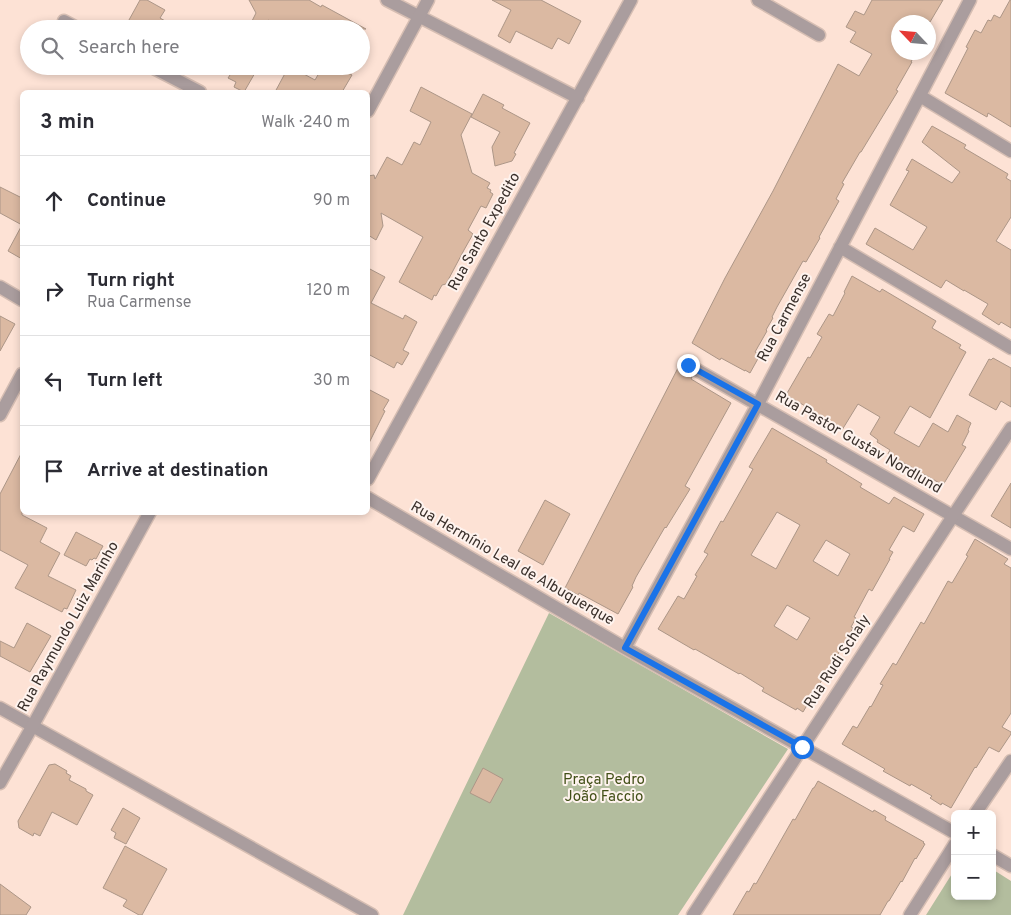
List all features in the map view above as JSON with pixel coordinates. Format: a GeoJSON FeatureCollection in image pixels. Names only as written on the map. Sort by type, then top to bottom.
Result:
{"type":"FeatureCollection","features":[{"type":"Feature","properties":{"kind":"street"},"geometry":{"type":"LineString","coordinates":[[387,0],[578,98]]}},
{"type":"Feature","properties":{"kind":"street"},"geometry":{"type":"LineString","coordinates":[[370,107],[428,0]]}},
{"type":"Feature","properties":{"kind":"street","name":"Rua Santo Expedito"},"geometry":{"type":"LineString","coordinates":[[370,475],[631,0]]}},
{"type":"Feature","properties":{"kind":"street"},"geometry":{"type":"LineString","coordinates":[[758,0],[819,35]]}},
{"type":"Feature","properties":{"kind":"street","name":"Rua Carmense"},"geometry":{"type":"LineString","coordinates":[[625,648],[758,404],[970,0]]}},
{"type":"Feature","properties":{"kind":"street"},"geometry":{"type":"LineString","coordinates":[[162,75],[177,87],[191,90]]}},
{"type":"Feature","properties":{"kind":"street"},"geometry":{"type":"LineString","coordinates":[[920,96],[1011,151]]}},
{"type":"Feature","properties":{"kind":"street"},"geometry":{"type":"LineString","coordinates":[[840,247],[1011,348]]}},
{"type":"Feature","properties":{"kind":"street"},"geometry":{"type":"LineString","coordinates":[[0,287],[20,299]]}},
{"type":"Feature","properties":{"kind":"street","name":"Rua Pastor Gustav Nordlund"},"geometry":{"type":"LineString","coordinates":[[688,365],[1011,549]]}},
{"type":"Feature","properties":{"kind":"street"},"geometry":{"type":"LineString","coordinates":[[0,415],[20,378]]}},
{"type":"Feature","properties":{"kind":"street","name":"Rua Rudi Schaly"},"geometry":{"type":"LineString","coordinates":[[693,915],[1011,428]]}},
{"type":"Feature","properties":{"kind":"street","name":"Rua Hermínio Leal de Albuquerque"},"geometry":{"type":"LineString","coordinates":[[370,499],[625,648],[951,831]]}},
{"type":"Feature","properties":{"kind":"street","name":"Rua Raymundo Luiz Marinho"},"geometry":{"type":"LineString","coordinates":[[0,783],[148,515]]}},
{"type":"Feature","properties":{"kind":"street"},"geometry":{"type":"LineString","coordinates":[[0,708],[372,915]]}},
{"type":"Feature","properties":{"kind":"street"},"geometry":{"type":"LineString","coordinates":[[978,810],[1011,761]]}},
{"type":"Feature","properties":{"kind":"street"},"geometry":{"type":"LineString","coordinates":[[910,915],[951,850]]}},
{"type":"Feature","properties":{"kind":"street"},"geometry":{"type":"LineString","coordinates":[[996,857],[1011,866]]}},
{"type":"Feature","properties":{"kind":"green space","name":"Praça Pedro João Faccio"},"geometry":{"type":"Polygon","coordinates":[[[549,613],[788,749],[678,915],[403,915],[549,613]]]}},
{"type":"Feature","properties":{"kind":"green space"},"geometry":{"type":"Polygon","coordinates":[[[996,872],[1011,881],[1011,915],[926,915],[951,875],[951,900],[996,900],[996,872]]]}},
{"type":"Feature","properties":{"kind":"building"},"geometry":{"type":"Polygon","coordinates":[[[140,0],[147,0],[165,10],[160,18],[163,20],[129,20],[140,0]]]}},
{"type":"Feature","properties":{"kind":"building"},"geometry":{"type":"Polygon","coordinates":[[[249,0],[309,0],[350,20],[252,20],[256,13],[249,0]]]}},
{"type":"Feature","properties":{"kind":"building"},"geometry":{"type":"Polygon","coordinates":[[[492,0],[541,0],[581,21],[569,44],[558,38],[552,49],[516,31],[510,43],[498,36],[511,10],[492,0]]]}},
{"type":"Feature","properties":{"kind":"building"},"geometry":{"type":"Polygon","coordinates":[[[872,0],[943,0],[934,15],[891,15],[891,60],[912,60],[912,62],[896,90],[898,91],[842,183],[844,184],[836,199],[839,201],[820,238],[806,262],[803,261],[777,307],[767,331],[755,352],[760,355],[750,373],[721,358],[720,360],[692,343],[838,64],[859,76],[872,54],[850,42],[856,32],[846,27],[855,11],[864,15],[872,0]]]}},
{"type":"Feature","properties":{"kind":"building"},"geometry":{"type":"Polygon","coordinates":[[[1010,0],[1011,127],[988,113],[987,117],[945,93],[975,30],[981,33],[988,20],[991,21],[994,15],[1000,18],[1010,0]]]}},
{"type":"Feature","properties":{"kind":"building"},"geometry":{"type":"Polygon","coordinates":[[[230,75],[254,75],[245,90],[234,87],[236,82],[228,78],[230,75]]]}},
{"type":"Feature","properties":{"kind":"building"},"geometry":{"type":"Polygon","coordinates":[[[284,75],[306,75],[315,80],[318,75],[352,75],[343,90],[276,90],[284,75]]]}},
{"type":"Feature","properties":{"kind":"building"},"geometry":{"type":"Polygon","coordinates":[[[421,87],[472,114],[461,135],[472,173],[490,183],[487,188],[493,194],[486,208],[481,206],[468,230],[473,234],[446,284],[442,285],[432,300],[399,282],[423,237],[381,213],[383,226],[376,240],[370,236],[370,176],[374,175],[375,179],[387,157],[402,165],[414,142],[420,145],[431,122],[410,111],[421,87]]]}},
{"type":"Feature","properties":{"kind":"building"},"geometry":{"type":"Polygon","coordinates":[[[483,94],[504,105],[502,108],[530,123],[514,153],[516,154],[512,161],[495,166],[492,147],[500,132],[471,117],[483,94]]]}},
{"type":"Feature","properties":{"kind":"building"},"geometry":{"type":"Polygon","coordinates":[[[932,126],[966,145],[964,148],[1008,174],[1006,178],[1011,181],[1011,217],[996,241],[1011,250],[1011,328],[1001,322],[999,325],[982,314],[988,304],[964,290],[946,280],[941,288],[866,244],[875,228],[913,250],[927,227],[890,205],[909,171],[906,170],[912,159],[952,183],[960,172],[922,142],[932,126]]]}},
{"type":"Feature","properties":{"kind":"building"},"geometry":{"type":"Polygon","coordinates":[[[0,187],[20,197],[20,224],[0,213],[0,187]]]}},
{"type":"Feature","properties":{"kind":"building"},"geometry":{"type":"Polygon","coordinates":[[[20,229],[20,258],[8,251],[20,229]]]}},
{"type":"Feature","properties":{"kind":"building"},"geometry":{"type":"Polygon","coordinates":[[[370,269],[385,277],[371,303],[403,319],[405,315],[417,322],[403,350],[409,353],[402,365],[397,362],[394,368],[370,355],[370,269]]]}},
{"type":"Feature","properties":{"kind":"building"},"geometry":{"type":"Polygon","coordinates":[[[852,276],[880,292],[882,289],[936,321],[932,328],[961,345],[959,348],[966,352],[930,418],[910,406],[894,433],[919,447],[933,423],[948,432],[957,415],[971,423],[962,445],[966,447],[943,485],[888,454],[890,450],[877,442],[878,440],[870,434],[880,417],[858,404],[842,430],[786,395],[822,337],[817,334],[829,314],[833,316],[852,276]]]}},
{"type":"Feature","properties":{"kind":"building"},"geometry":{"type":"Polygon","coordinates":[[[0,316],[15,324],[0,351],[0,316]]]}},
{"type":"Feature","properties":{"kind":"building"},"geometry":{"type":"Polygon","coordinates":[[[993,358],[1011,368],[1011,407],[1001,401],[996,410],[969,395],[989,359],[993,358]]]}},
{"type":"Feature","properties":{"kind":"building"},"geometry":{"type":"Polygon","coordinates":[[[678,368],[692,377],[691,379],[731,403],[685,486],[690,489],[636,577],[633,587],[618,614],[579,593],[578,595],[565,588],[678,368]]]}},
{"type":"Feature","properties":{"kind":"building"},"geometry":{"type":"Polygon","coordinates":[[[370,390],[389,400],[383,410],[385,411],[370,441],[370,390]]]}},
{"type":"Feature","properties":{"kind":"building"},"geometry":{"type":"Polygon","coordinates":[[[772,428],[827,460],[826,462],[862,484],[860,487],[889,504],[894,497],[924,514],[914,532],[903,526],[889,550],[893,552],[890,559],[872,591],[869,589],[854,617],[856,618],[851,627],[853,628],[834,661],[839,664],[831,676],[826,673],[803,712],[762,691],[764,688],[740,673],[658,629],[678,596],[684,599],[697,576],[695,575],[708,554],[704,552],[753,469],[749,467],[772,428]],[[777,512],[751,555],[776,569],[800,525],[777,512]],[[826,540],[813,561],[838,576],[850,554],[826,540]],[[787,605],[774,626],[797,640],[810,618],[787,605]]]}},
{"type":"Feature","properties":{"kind":"building"},"geometry":{"type":"Polygon","coordinates":[[[20,456],[20,515],[47,528],[40,542],[60,553],[48,576],[76,590],[67,609],[64,608],[62,612],[15,588],[28,565],[0,550],[0,494],[20,456]]]}},
{"type":"Feature","properties":{"kind":"building"},"geometry":{"type":"Polygon","coordinates":[[[1011,483],[1011,528],[991,516],[1011,483]]]}},
{"type":"Feature","properties":{"kind":"building"},"geometry":{"type":"Polygon","coordinates":[[[545,500],[570,514],[543,565],[518,551],[545,500]]]}},
{"type":"Feature","properties":{"kind":"building"},"geometry":{"type":"Polygon","coordinates":[[[76,532],[103,546],[96,559],[90,559],[86,566],[64,555],[76,532]]]}},
{"type":"Feature","properties":{"kind":"building"},"geometry":{"type":"Polygon","coordinates":[[[975,539],[1008,559],[1004,564],[1011,568],[1011,713],[1002,727],[1011,732],[1011,734],[999,752],[989,747],[951,808],[942,803],[941,805],[930,798],[932,796],[883,771],[885,769],[842,744],[853,726],[857,728],[871,707],[883,685],[880,684],[893,663],[896,665],[921,622],[924,624],[948,581],[952,583],[968,556],[966,555],[975,539]]]}},
{"type":"Feature","properties":{"kind":"building"},"geometry":{"type":"Polygon","coordinates":[[[27,623],[51,636],[30,672],[0,656],[0,641],[14,648],[27,623]]]}},
{"type":"Feature","properties":{"kind":"building"},"geometry":{"type":"Polygon","coordinates":[[[55,764],[67,771],[66,773],[71,776],[69,780],[93,795],[77,825],[52,812],[40,836],[34,833],[33,836],[19,828],[18,821],[49,765],[55,764]]]}},
{"type":"Feature","properties":{"kind":"building"},"geometry":{"type":"Polygon","coordinates":[[[483,768],[503,779],[490,803],[470,793],[483,768]]]}},
{"type":"Feature","properties":{"kind":"building"},"geometry":{"type":"Polygon","coordinates":[[[818,781],[873,812],[874,810],[886,817],[885,820],[924,842],[925,844],[902,882],[880,915],[733,915],[747,891],[749,892],[754,883],[756,884],[793,819],[795,820],[818,781]]]}},
{"type":"Feature","properties":{"kind":"building"},"geometry":{"type":"Polygon","coordinates":[[[123,808],[140,818],[126,844],[114,838],[116,833],[111,830],[123,808]]]}},
{"type":"Feature","properties":{"kind":"building"},"geometry":{"type":"Polygon","coordinates":[[[125,846],[167,869],[142,915],[123,906],[127,900],[103,888],[125,846]]]}},
{"type":"Feature","properties":{"kind":"building"},"geometry":{"type":"Polygon","coordinates":[[[0,884],[31,907],[26,915],[0,915],[0,884]]]}},
{"type":"Feature","properties":{"kind":"route"},"geometry":{"type":"LineString","coordinates":[[688,365],[758,404],[625,648],[802,747]]}}]}
